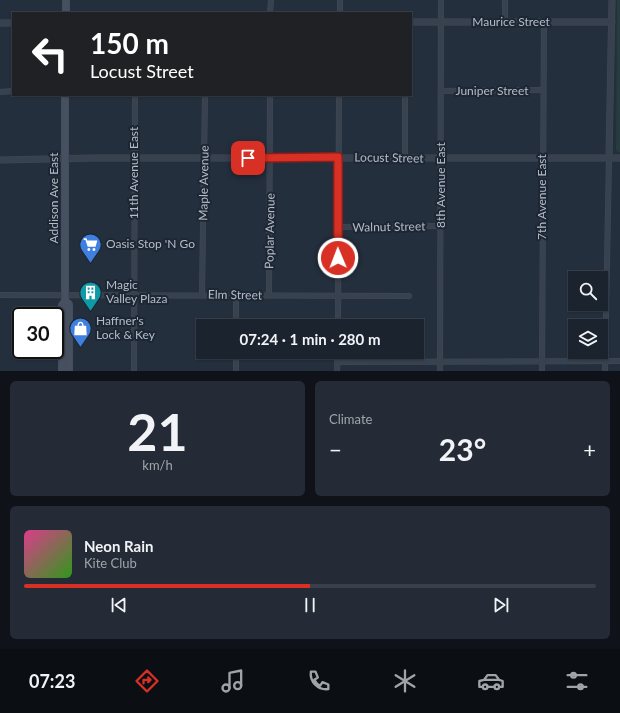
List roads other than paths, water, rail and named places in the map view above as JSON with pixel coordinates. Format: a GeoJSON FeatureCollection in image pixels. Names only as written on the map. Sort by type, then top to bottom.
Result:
{"type":"FeatureCollection","features":[{"type":"Feature","properties":{"kind":"main road"},"geometry":{"type":"LineString","coordinates":[[66,0],[66,12]]}},
{"type":"Feature","properties":{"kind":"main road","name":"Addison Ave East"},"geometry":{"type":"LineString","coordinates":[[62,371],[65,96]]}},
{"type":"Feature","properties":{"kind":"main road","name":"Addison Ave East"},"geometry":{"type":"LineString","coordinates":[[63,297],[69,304],[69,371]]}},
{"type":"Feature","properties":{"kind":"street"},"geometry":{"type":"LineString","coordinates":[[270,0],[270,12]]}},
{"type":"Feature","properties":{"kind":"street"},"geometry":{"type":"LineString","coordinates":[[340,0],[340,12]]}},
{"type":"Feature","properties":{"kind":"street","name":"8th Avenue East"},"geometry":{"type":"LineString","coordinates":[[440,371],[441,0]]}},
{"type":"Feature","properties":{"kind":"street"},"geometry":{"type":"LineString","coordinates":[[505,0],[505,22]]}},
{"type":"Feature","properties":{"kind":"street"},"geometry":{"type":"LineString","coordinates":[[606,371],[612,0]]}},
{"type":"Feature","properties":{"kind":"street","name":"Maurice Street"},"geometry":{"type":"LineString","coordinates":[[412,22],[612,22]]}},
{"type":"Feature","properties":{"kind":"street","name":"7th Avenue East"},"geometry":{"type":"LineString","coordinates":[[542,371],[542,159],[544,22]]}},
{"type":"Feature","properties":{"kind":"street"},"geometry":{"type":"LineString","coordinates":[[0,23],[12,23]]}},
{"type":"Feature","properties":{"kind":"street","name":"Juniper Street"},"geometry":{"type":"LineString","coordinates":[[441,91],[543,90]]}},
{"type":"Feature","properties":{"kind":"street"},"geometry":{"type":"LineString","coordinates":[[0,92],[12,91]]}},
{"type":"Feature","properties":{"kind":"street","name":"11th Avenue East"},"geometry":{"type":"LineString","coordinates":[[134,371],[135,96]]}},
{"type":"Feature","properties":{"kind":"street","name":"Maple Avenue"},"geometry":{"type":"LineString","coordinates":[[202,294],[205,96]]}},
{"type":"Feature","properties":{"kind":"street","name":"Poplar Avenue"},"geometry":{"type":"LineString","coordinates":[[269,295],[270,96]]}},
{"type":"Feature","properties":{"kind":"street"},"geometry":{"type":"LineString","coordinates":[[338,319],[339,96]]}},
{"type":"Feature","properties":{"kind":"street"},"geometry":{"type":"LineString","coordinates":[[405,96],[405,157]]}},
{"type":"Feature","properties":{"kind":"street","name":"Locust Street"},"geometry":{"type":"LineString","coordinates":[[0,160],[64,158],[338,157],[405,157],[441,159],[620,158]]}},
{"type":"Feature","properties":{"kind":"street","name":"Walnut Street"},"geometry":{"type":"LineString","coordinates":[[338,227],[440,226]]}},
{"type":"Feature","properties":{"kind":"street","name":"Elm Street"},"geometry":{"type":"LineString","coordinates":[[0,295],[63,297],[202,294],[236,296],[409,296]]}},
{"type":"Feature","properties":{"kind":"street"},"geometry":{"type":"LineString","coordinates":[[236,296],[236,319]]}},
{"type":"Feature","properties":{"kind":"street"},"geometry":{"type":"LineString","coordinates":[[236,359],[236,371]]}},
{"type":"Feature","properties":{"kind":"street"},"geometry":{"type":"LineString","coordinates":[[337,371],[338,362],[620,361]]}},
{"type":"Feature","properties":{"kind":"place","name":"Oasis Stop 'N Go"},"geometry":{"type":"Point","coordinates":[91,264]}},
{"type":"Feature","properties":{"kind":"place","name":"Magic Valley Plaza"},"geometry":{"type":"Point","coordinates":[90,312]}},
{"type":"Feature","properties":{"kind":"place","name":"Haffner's Lock & Key"},"geometry":{"type":"Point","coordinates":[81,348]}}]}
